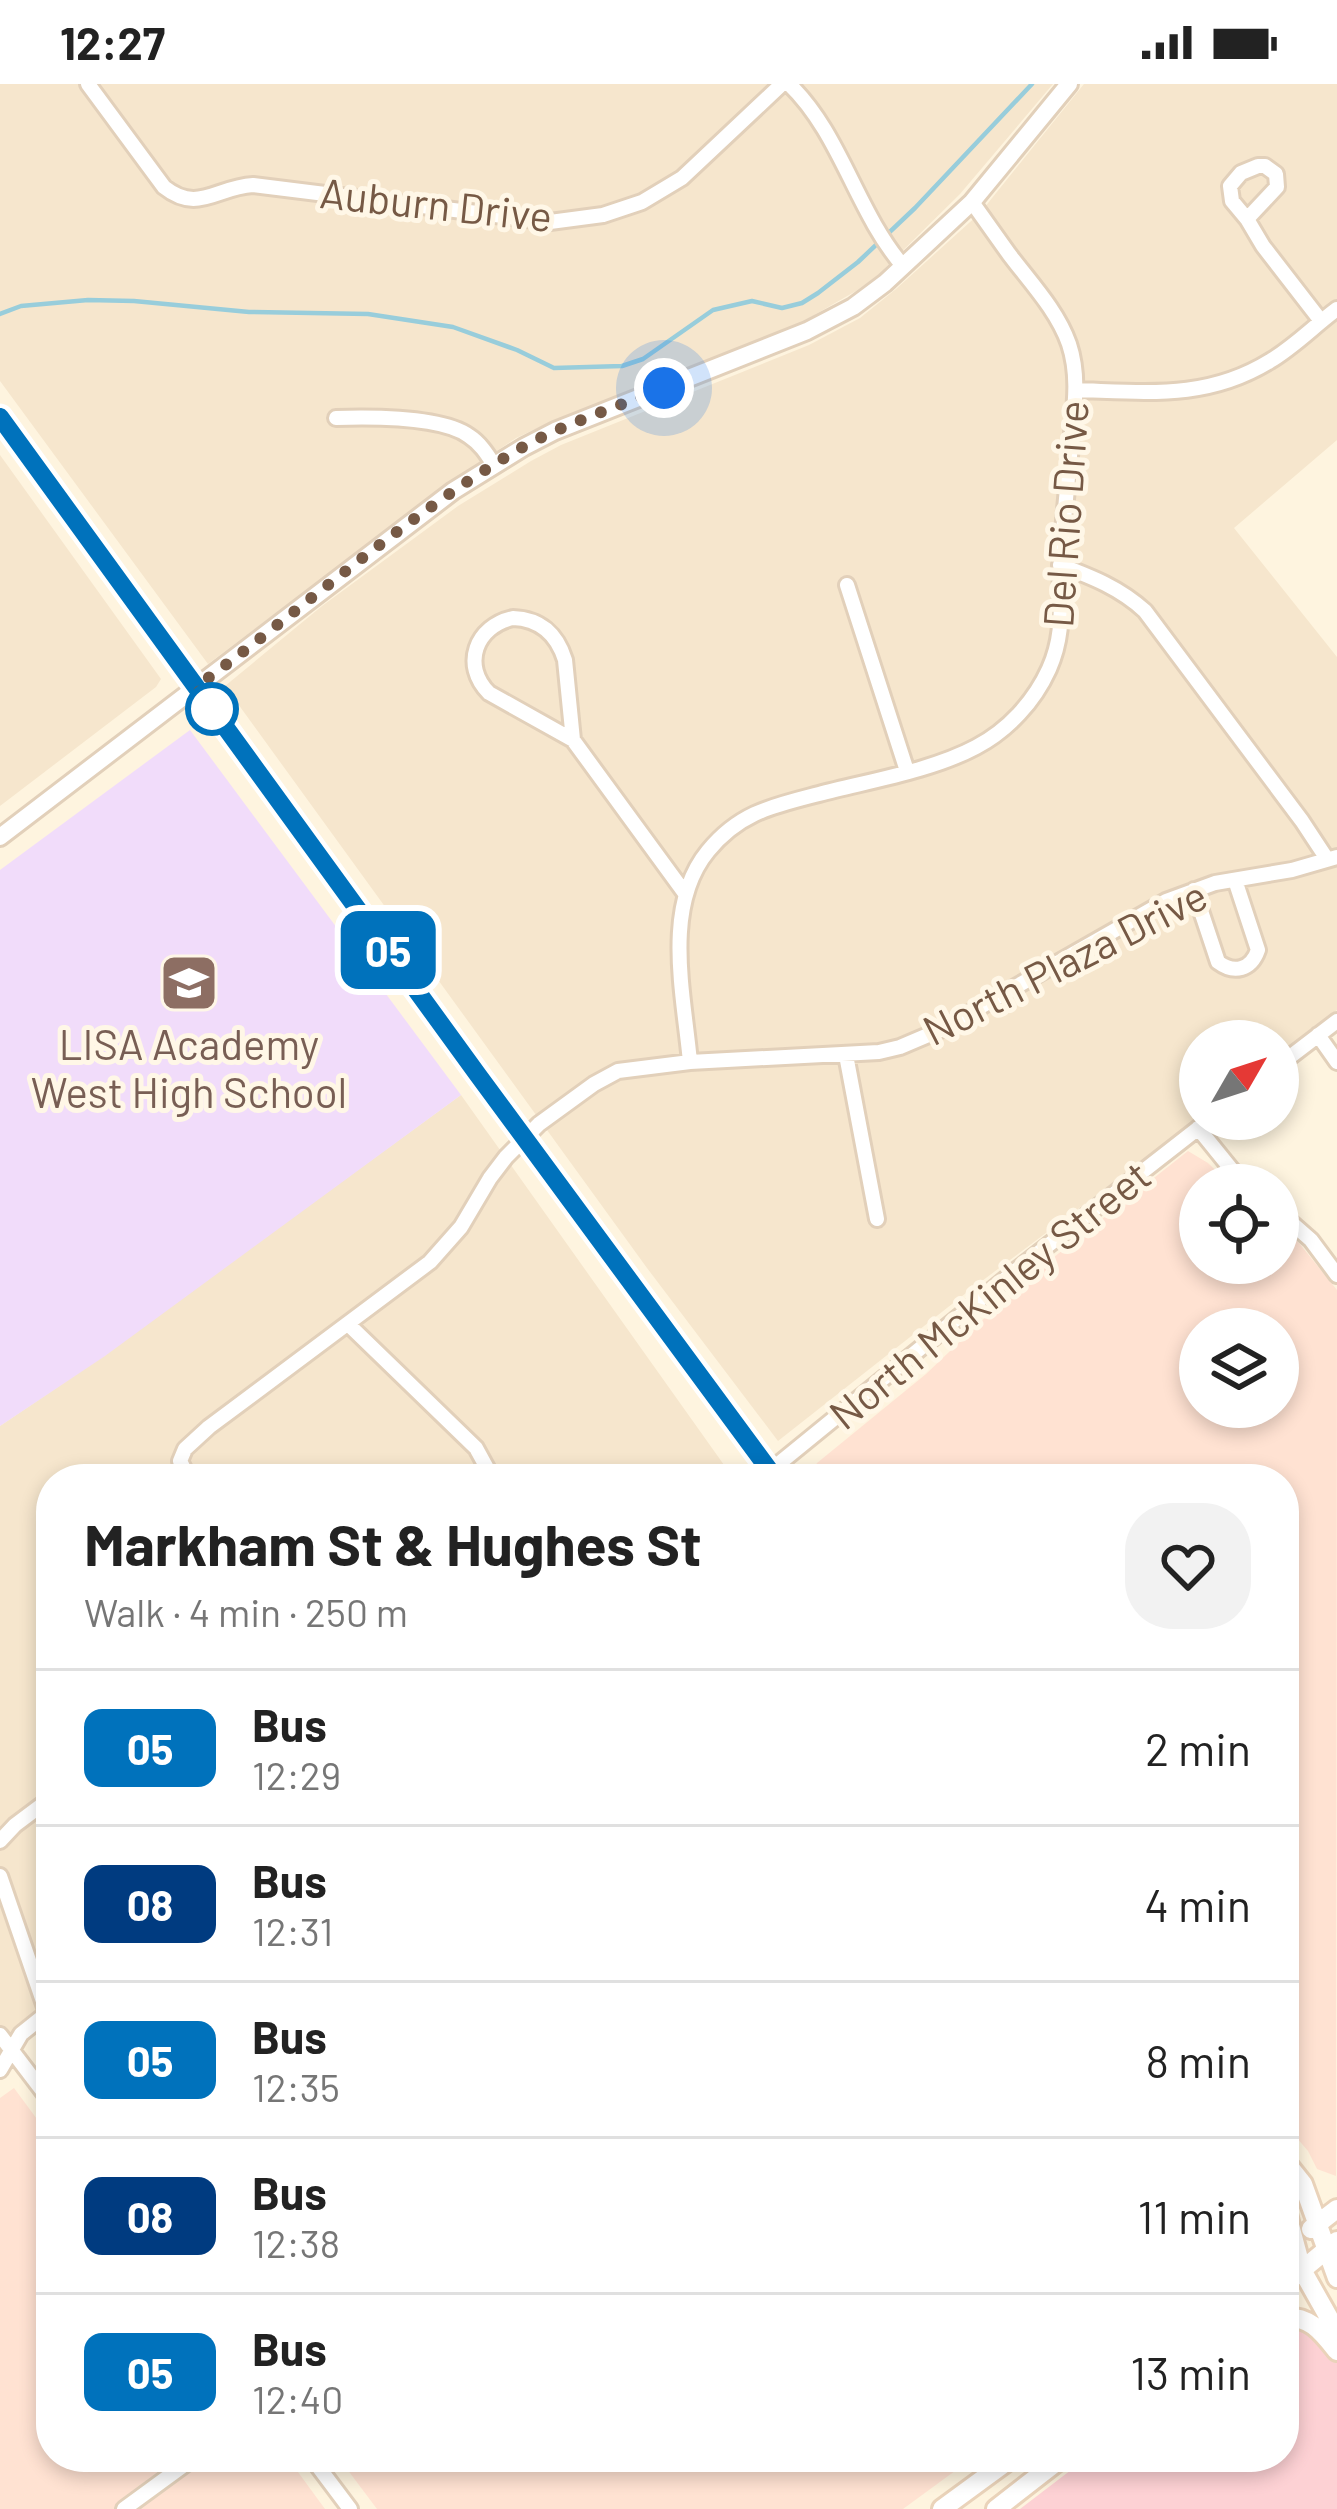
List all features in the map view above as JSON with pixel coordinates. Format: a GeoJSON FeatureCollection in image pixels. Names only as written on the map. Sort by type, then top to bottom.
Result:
{"type":"FeatureCollection","features":[{"type":"Feature","properties":{"kind":"main road"},"geometry":{"type":"LineString","coordinates":[[0,416],[760,1464]]}},
{"type":"Feature","properties":{"kind":"main road"},"geometry":{"type":"LineString","coordinates":[[1299,2178],[1332,2245],[1337,2278]]}},
{"type":"Feature","properties":{"kind":"main road"},"geometry":{"type":"LineString","coordinates":[[1299,2239],[1337,2209]]}},
{"type":"Feature","properties":{"kind":"main road"},"geometry":{"type":"LineString","coordinates":[[1299,2272],[1332,2245]]}},
{"type":"Feature","properties":{"kind":"main road"},"geometry":{"type":"LineString","coordinates":[[1299,2265],[1337,2332]]}},
{"type":"Feature","properties":{"kind":"main road"},"geometry":{"type":"LineString","coordinates":[[1299,2319],[1318,2328],[1337,2351]]}},
{"type":"Feature","properties":{"kind":"main road"},"geometry":{"type":"LineString","coordinates":[[942,2509],[993,2472]]}},
{"type":"Feature","properties":{"kind":"main road"},"geometry":{"type":"LineString","coordinates":[[996,2509],[1044,2472]]}},
{"type":"Feature","properties":{"kind":"street","name":"Auburn Drive"},"geometry":{"type":"LineString","coordinates":[[88,84],[164,187],[178,197],[207,199],[253,184],[550,222],[604,215],[641,202],[682,178],[786,84]]}},
{"type":"Feature","properties":{"kind":"street"},"geometry":{"type":"LineString","coordinates":[[786,84],[814,112],[877,231],[903,266]]}},
{"type":"Feature","properties":{"kind":"street"},"geometry":{"type":"LineString","coordinates":[[0,837],[453,490],[556,431],[807,331],[853,307],[972,202],[1069,84]]}},
{"type":"Feature","properties":{"kind":"street","name":"Del Rio Drive"},"geometry":{"type":"LineString","coordinates":[[684,892],[705,854],[736,823],[755,812],[907,771],[991,739],[1039,689],[1058,646],[1060,565],[1076,390],[1073,358],[1060,324],[972,202]]}},
{"type":"Feature","properties":{"kind":"street"},"geometry":{"type":"LineString","coordinates":[[1246,219],[1321,321]]}},
{"type":"Feature","properties":{"kind":"street"},"geometry":{"type":"LineString","coordinates":[[1076,390],[1171,392],[1212,387],[1272,360],[1337,309]]}},
{"type":"Feature","properties":{"kind":"street"},"geometry":{"type":"LineString","coordinates":[[335,418],[379,417],[458,429],[482,447],[494,465]]}},
{"type":"Feature","properties":{"kind":"street"},"geometry":{"type":"LineString","coordinates":[[1060,565],[1107,583],[1145,610],[1332,858]]}},
{"type":"Feature","properties":{"kind":"street"},"geometry":{"type":"LineString","coordinates":[[847,584],[907,771]]}},
{"type":"Feature","properties":{"kind":"street"},"geometry":{"type":"LineString","coordinates":[[573,740],[565,660],[555,637],[524,618],[502,620],[488,629],[474,659],[481,685],[573,740],[684,892],[680,941],[690,1062]]}},
{"type":"Feature","properties":{"kind":"street","name":"North Plaza Drive"},"geometry":{"type":"LineString","coordinates":[[181,1464],[184,1449],[209,1427],[430,1262],[525,1137],[618,1071],[690,1062],[879,1052],[923,1039],[1133,919],[1195,890],[1332,858]]}},
{"type":"Feature","properties":{"kind":"street"},"geometry":{"type":"LineString","coordinates":[[1195,890],[1218,962],[1233,970],[1249,965],[1258,950],[1235,880]]}},
{"type":"Feature","properties":{"kind":"street"},"geometry":{"type":"LineString","coordinates":[[1299,1050],[1337,1021]]}},
{"type":"Feature","properties":{"kind":"street"},"geometry":{"type":"LineString","coordinates":[[1318,1035],[1337,1062]]}},
{"type":"Feature","properties":{"kind":"street"},"geometry":{"type":"LineString","coordinates":[[846,1054],[877,1219]]}},
{"type":"Feature","properties":{"kind":"street","name":"North McKinley Street"},"geometry":{"type":"LineString","coordinates":[[783,1464],[1014,1272],[1183,1140]]}},
{"type":"Feature","properties":{"kind":"street"},"geometry":{"type":"LineString","coordinates":[[1299,1229],[1337,1275]]}},
{"type":"Feature","properties":{"kind":"street"},"geometry":{"type":"LineString","coordinates":[[348,1324],[476,1448],[485,1464]]}},
{"type":"Feature","properties":{"kind":"street"},"geometry":{"type":"LineString","coordinates":[[0,1841],[36,1809]]}},
{"type":"Feature","properties":{"kind":"street"},"geometry":{"type":"LineString","coordinates":[[0,1876],[36,1975]]}},
{"type":"Feature","properties":{"kind":"street"},"geometry":{"type":"LineString","coordinates":[[0,2070],[21,2034],[36,2022]]}},
{"type":"Feature","properties":{"kind":"street"},"geometry":{"type":"LineString","coordinates":[[0,2035],[36,2081]]}},
{"type":"Feature","properties":{"kind":"street"},"geometry":{"type":"LineString","coordinates":[[124,2509],[175,2472]]}},
{"type":"Feature","properties":{"kind":"street"},"geometry":{"type":"LineString","coordinates":[[322,2472],[350,2509]]}},
{"type":"Feature","properties":{"kind":"shaded area"},"geometry":{"type":"Polygon","coordinates":[[[0,84],[1053,84],[960,194],[856,291],[802,322],[516,438],[208,664],[0,381],[0,84]]]}},
{"type":"Feature","properties":{"kind":"shaded area"},"geometry":{"type":"Polygon","coordinates":[[[1084,84],[1337,84],[1337,440],[1234,528],[1337,657],[1337,1010],[1299,1039],[1299,1020],[1179,1020],[1179,1133],[778,1441],[225,686],[322,606],[458,506],[561,445],[809,345],[860,318],[980,213],[1084,84]]]}},
{"type":"Feature","properties":{"kind":"shaded area"},"geometry":{"type":"Polygon","coordinates":[[[0,455],[161,679],[0,806],[0,455]]]}},
{"type":"Feature","properties":{"kind":"shaded area","name":"LISA Academy West High School"},"geometry":{"type":"Polygon","coordinates":[[[190,730],[461,1095],[105,1356],[0,1426],[0,870],[190,730]]]}},
{"type":"Feature","properties":{"kind":"shaded area"},"geometry":{"type":"Polygon","coordinates":[[[461,1095],[723,1464],[36,1464],[36,2012],[0,2048],[0,1426],[461,1095]]]}},
{"type":"Feature","properties":{"kind":"shaded area"},"geometry":{"type":"Polygon","coordinates":[[[1188,1151],[1209,1164],[1179,1164],[1179,1284],[1299,1284],[1299,1243],[1337,1290],[1336,2176],[1317,2169],[1299,2140],[1299,1464],[817,1463],[926,1374],[1020,1284],[1188,1151]]]}},
{"type":"Feature","properties":{"kind":"shaded area"},"geometry":{"type":"Polygon","coordinates":[[[14,2088],[36,2118],[36,2472],[298,2472],[325,2509],[0,2509],[0,2098],[14,2088]]]}},
{"type":"Feature","properties":{"kind":"shaded area"},"geometry":{"type":"Polygon","coordinates":[[[1299,2327],[1337,2359],[1337,2509],[1020,2509],[1068,2472],[1299,2472],[1299,2327]]]}},
{"type":"Feature","properties":{"kind":"shaded area"},"geometry":{"type":"Polygon","coordinates":[[[349,2472],[954,2472],[903,2509],[377,2509],[349,2472]]]}},
{"type":"Feature","properties":{"kind":"waterway"},"geometry":{"type":"LineString","coordinates":[[0,314],[21,306],[88,300],[249,312],[368,314],[453,327],[554,368],[622,366],[643,359],[713,310],[752,301],[782,308],[818,293],[915,208],[1032,84]]}},
{"type":"Feature","properties":{"kind":"bus line","name":"05"},"geometry":{"type":"LineString","coordinates":[[0,417],[765,1464]]}},
{"type":"Feature","properties":{"kind":"place","name":"LISA Academy West High School"},"geometry":{"type":"Point","coordinates":[189,983]}},
{"type":"Feature","properties":{"kind":"route"},"geometry":{"type":"LineString","coordinates":[[212,709],[196,687],[453,490],[556,431],[664,388]]}}]}
